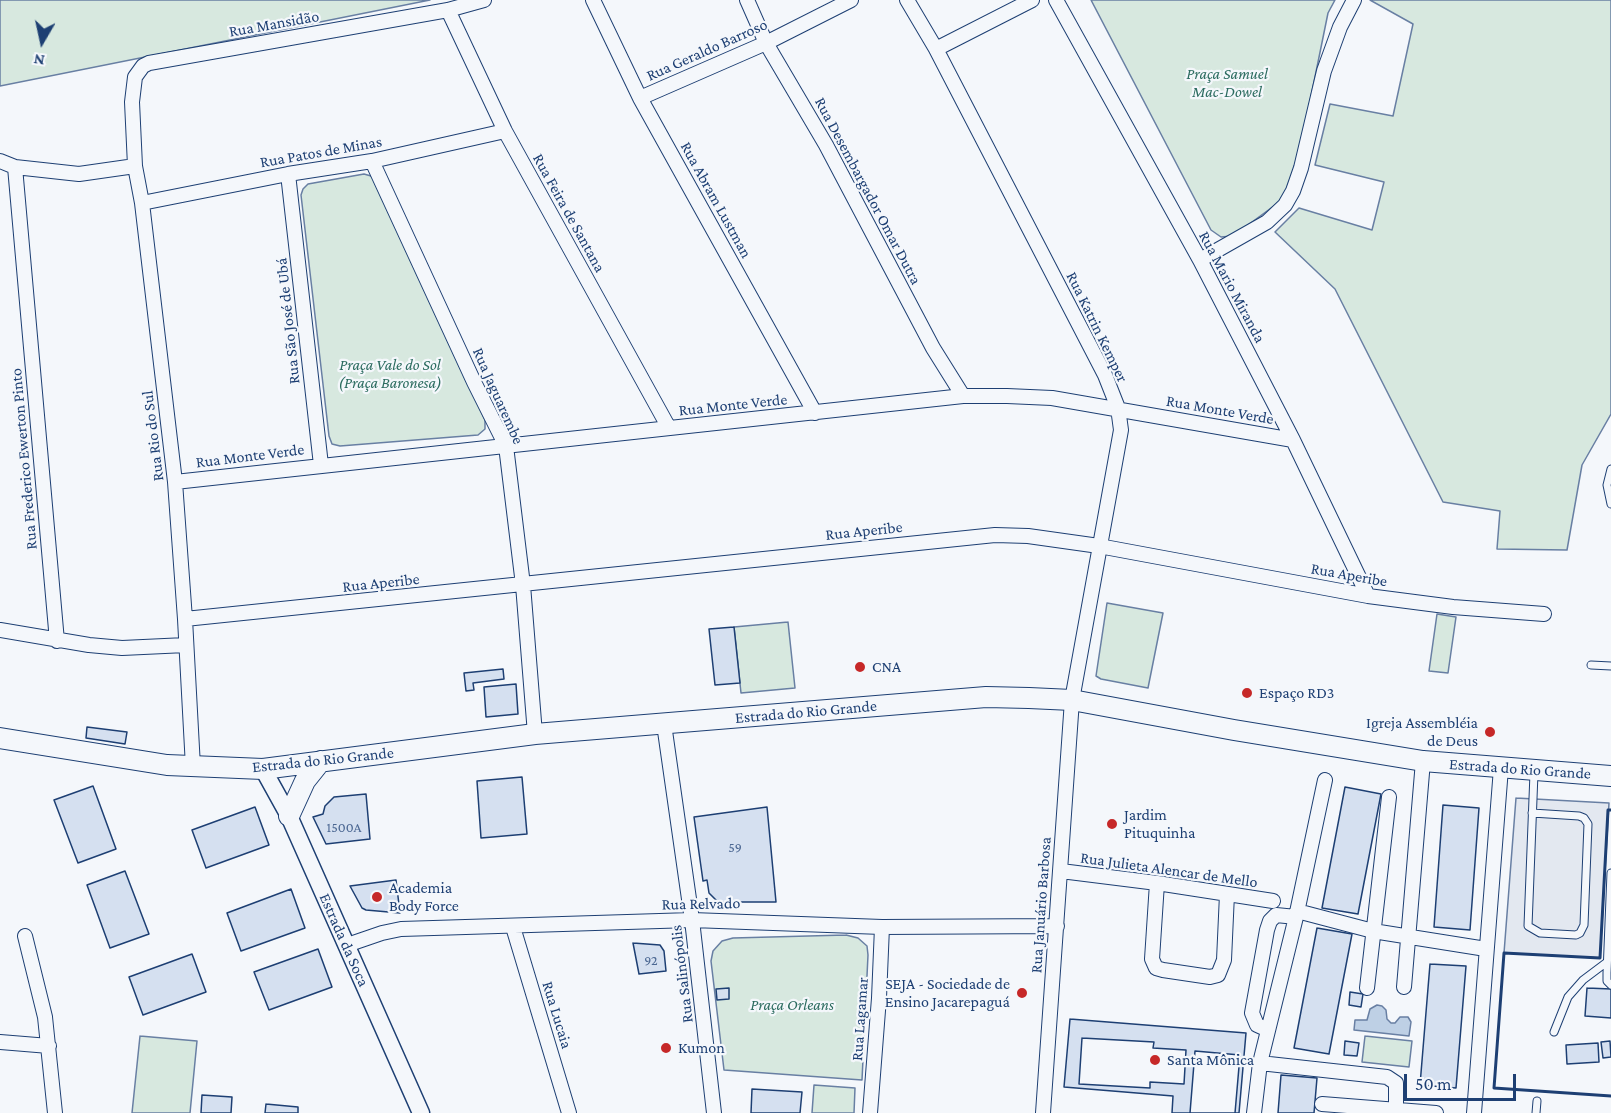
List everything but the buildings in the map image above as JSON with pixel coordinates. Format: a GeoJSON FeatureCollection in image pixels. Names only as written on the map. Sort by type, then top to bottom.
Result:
{"type":"FeatureCollection","features":[{"type":"Feature","properties":{"kind":"main road","name":"Estrada do Rio Grande"},"geometry":{"type":"LineString","coordinates":[[0,738],[155,763],[193,767],[263,769],[535,734],[986,697],[1072,700],[1234,730],[1423,761],[1611,776]]}},
{"type":"Feature","properties":{"kind":"main road"},"geometry":{"type":"LineString","coordinates":[[289,816],[305,781],[321,761]]}},
{"type":"Feature","properties":{"kind":"street","name":"Rua Mansidão"},"geometry":{"type":"LineString","coordinates":[[132,102],[135,77],[143,66],[149,63],[448,10],[484,0]]}},
{"type":"Feature","properties":{"kind":"street","name":"Rua Abram Lustman"},"geometry":{"type":"LineString","coordinates":[[593,0],[640,98],[815,412]]}},
{"type":"Feature","properties":{"kind":"street","name":"Rua Desembargador Omar Dutra"},"geometry":{"type":"LineString","coordinates":[[747,0],[766,43],[826,145],[933,348],[963,396]]}},
{"type":"Feature","properties":{"kind":"street","name":"Rua Geraldo Barroso"},"geometry":{"type":"LineString","coordinates":[[640,98],[766,43],[851,0]]}},
{"type":"Feature","properties":{"kind":"street","name":"Rua Katrin Kemper"},"geometry":{"type":"LineString","coordinates":[[907,0],[936,49],[1105,375],[1118,408],[1121,430],[1072,700]]}},
{"type":"Feature","properties":{"kind":"street"},"geometry":{"type":"LineString","coordinates":[[936,49],[1032,0]]}},
{"type":"Feature","properties":{"kind":"street","name":"Rua Mario Miranda"},"geometry":{"type":"LineString","coordinates":[[1056,0],[1200,260],[1293,440],[1368,596]]}},
{"type":"Feature","properties":{"kind":"street"},"geometry":{"type":"LineString","coordinates":[[1200,260],[1267,222],[1285,205],[1301,168],[1324,71],[1340,27],[1354,0]]}},
{"type":"Feature","properties":{"kind":"street","name":"Rua Feira de Santana"},"geometry":{"type":"LineString","coordinates":[[448,10],[505,131],[669,428]]}},
{"type":"Feature","properties":{"kind":"street","name":"Rua Rio do Sul"},"geometry":{"type":"LineString","coordinates":[[132,102],[135,166],[142,203],[175,482],[193,767]]}},
{"type":"Feature","properties":{"kind":"street","name":"Rua Patos de Minas"},"geometry":{"type":"LineString","coordinates":[[142,203],[288,174],[372,161],[505,131]]}},
{"type":"Feature","properties":{"kind":"street"},"geometry":{"type":"LineString","coordinates":[[0,161],[15,167],[79,174],[135,166]]}},
{"type":"Feature","properties":{"kind":"street","name":"Rua Jaguarembe"},"geometry":{"type":"LineString","coordinates":[[372,161],[506,446],[523,585],[535,734]]}},
{"type":"Feature","properties":{"kind":"street","name":"Rua Frederico Ewerton Pinto"},"geometry":{"type":"LineString","coordinates":[[15,167],[57,641]]}},
{"type":"Feature","properties":{"kind":"street","name":"Rua São José de Ubá"},"geometry":{"type":"LineString","coordinates":[[288,174],[321,465]]}},
{"type":"Feature","properties":{"kind":"street","name":"Rua Monte Verde"},"geometry":{"type":"LineString","coordinates":[[175,482],[963,396],[1052,398],[1293,440]]}},
{"type":"Feature","properties":{"kind":"street","name":"Rua Aperibe"},"geometry":{"type":"LineString","coordinates":[[185,619],[995,535],[1028,536],[1099,546],[1368,596],[1453,607],[1544,614]]}},
{"type":"Feature","properties":{"kind":"street"},"geometry":{"type":"LineString","coordinates":[[0,630],[57,641],[122,648],[186,645]]}},
{"type":"Feature","properties":{"kind":"street","name":"Rua Januário Barbosa"},"geometry":{"type":"LineString","coordinates":[[1043,1113],[1072,700]]}},
{"type":"Feature","properties":{"kind":"street","name":"Rua Salinópolis"},"geometry":{"type":"LineString","coordinates":[[664,724],[692,920],[714,1113]]}},
{"type":"Feature","properties":{"kind":"street"},"geometry":{"type":"LineString","coordinates":[[1404,987],[1423,761]]}},
{"type":"Feature","properties":{"kind":"street"},"geometry":{"type":"LineString","coordinates":[[1474,1113],[1501,768]]}},
{"type":"Feature","properties":{"kind":"street","name":"Estrada da Soca"},"geometry":{"type":"LineString","coordinates":[[263,769],[289,816],[421,1113]]}},
{"type":"Feature","properties":{"kind":"street"},"geometry":{"type":"LineString","coordinates":[[1254,1113],[1260,1064],[1297,914],[1325,780]]}},
{"type":"Feature","properties":{"kind":"street"},"geometry":{"type":"LineString","coordinates":[[1367,988],[1389,797]]}},
{"type":"Feature","properties":{"kind":"street","name":"Rua Julieta Alencar de Mello"},"geometry":{"type":"LineString","coordinates":[[1061,871],[1273,901]]}},
{"type":"Feature","properties":{"kind":"street"},"geometry":{"type":"LineString","coordinates":[[1157,883],[1153,963],[1163,970],[1210,977],[1218,975],[1224,960],[1227,894]]}},
{"type":"Feature","properties":{"kind":"street"},"geometry":{"type":"LineString","coordinates":[[1268,1030],[1257,1025],[1252,1013],[1267,930],[1270,921],[1276,915],[1297,914],[1408,938],[1486,949]]}},
{"type":"Feature","properties":{"kind":"street","name":"Rua Relvado"},"geometry":{"type":"LineString","coordinates":[[347,945],[401,929],[692,920],[882,927],[1057,926]]}},
{"type":"Feature","properties":{"kind":"street","name":"Rua Lucaia"},"geometry":{"type":"LineString","coordinates":[[513,927],[569,1113]]}},
{"type":"Feature","properties":{"kind":"street","name":"Rua Lagamar"},"geometry":{"type":"LineString","coordinates":[[870,1113],[882,927]]}},
{"type":"Feature","properties":{"kind":"street"},"geometry":{"type":"LineString","coordinates":[[25,936],[45,1017],[55,1113]]}},
{"type":"Feature","properties":{"kind":"street"},"geometry":{"type":"LineString","coordinates":[[0,1042],[49,1046]]}},
{"type":"Feature","properties":{"kind":"street"},"geometry":{"type":"LineString","coordinates":[[1260,1064],[1387,1077],[1396,1083],[1396,1110]]}},
{"type":"Feature","properties":{"kind":"street"},"geometry":{"type":"LineString","coordinates":[[1322,1104],[1437,1113]]}},
{"type":"Feature","properties":{"kind":"lane"},"geometry":{"type":"LineString","coordinates":[[1611,469],[1607,485],[1611,504]]}},
{"type":"Feature","properties":{"kind":"lane"},"geometry":{"type":"LineString","coordinates":[[1591,665],[1611,666]]}},
{"type":"Feature","properties":{"kind":"lane"},"geometry":{"type":"LineString","coordinates":[[1532,813],[1579,816],[1584,818],[1588,824],[1584,925],[1580,933],[1540,933],[1527,926],[1532,813],[1534,771]]}},
{"type":"Feature","properties":{"kind":"lane"},"geometry":{"type":"LineString","coordinates":[[1611,873],[1607,962],[1607,981],[1611,985]]}},
{"type":"Feature","properties":{"kind":"lane"},"geometry":{"type":"LineString","coordinates":[[1554,1032],[1568,998],[1583,980],[1607,962]]}},
{"type":"Feature","properties":{"kind":"lane"},"geometry":{"type":"LineString","coordinates":[[1536,1113],[1537,1101]]}},
{"type":"Feature","properties":{"kind":"green space"},"geometry":{"type":"Polygon","coordinates":[[[0,0],[430,0],[0,86],[0,0]]]}},
{"type":"Feature","properties":{"kind":"green space","name":"Praça Samuel Mac-Dowel"},"geometry":{"type":"Polygon","coordinates":[[[1091,0],[1335,0],[1328,13],[1294,180],[1282,200],[1233,236],[1221,237],[1211,230],[1091,0]]]}},
{"type":"Feature","properties":{"kind":"green space"},"geometry":{"type":"Polygon","coordinates":[[[1370,0],[1611,0],[1611,414],[1582,465],[1567,550],[1497,549],[1500,511],[1443,502],[1335,289],[1275,232],[1299,208],[1372,230],[1384,182],[1315,165],[1330,104],[1393,116],[1413,24],[1370,0]]]}},
{"type":"Feature","properties":{"kind":"green space","name":"Praça Vale do Sol (Praça Baronesa)"},"geometry":{"type":"Polygon","coordinates":[[[364,174],[375,180],[485,420],[485,429],[478,435],[340,446],[332,444],[329,436],[301,195],[308,184],[364,174]]]}},
{"type":"Feature","properties":{"kind":"green space"},"geometry":{"type":"Polygon","coordinates":[[[1107,603],[1163,613],[1148,688],[1096,676],[1107,603]]]}},
{"type":"Feature","properties":{"kind":"green space"},"geometry":{"type":"Polygon","coordinates":[[[1437,614],[1456,617],[1448,673],[1429,671],[1437,614]]]}},
{"type":"Feature","properties":{"kind":"green space"},"geometry":{"type":"Polygon","coordinates":[[[788,622],[795,688],[741,693],[734,627],[788,622]]]}},
{"type":"Feature","properties":{"kind":"green space","name":"Praça Orleans"},"geometry":{"type":"Polygon","coordinates":[[[846,935],[858,938],[867,946],[868,955],[862,1080],[724,1070],[711,961],[713,951],[722,941],[733,938],[846,935]]]}},
{"type":"Feature","properties":{"kind":"green space"},"geometry":{"type":"Polygon","coordinates":[[[140,1036],[197,1041],[190,1113],[132,1113],[140,1036]]]}},
{"type":"Feature","properties":{"kind":"green space"},"geometry":{"type":"Polygon","coordinates":[[[1365,1036],[1412,1041],[1409,1067],[1362,1062],[1365,1036]]]}},
{"type":"Feature","properties":{"kind":"green space"},"geometry":{"type":"Polygon","coordinates":[[[814,1085],[855,1088],[854,1113],[812,1113],[814,1085]]]}},
{"type":"Feature","properties":{"kind":"shaded area"},"geometry":{"type":"Polygon","coordinates":[[[1516,798],[1609,803],[1600,958],[1504,953],[1516,798]]]}},
{"type":"Feature","properties":{"kind":"water"},"geometry":{"type":"Polygon","coordinates":[[[1377,1005],[1386,1010],[1387,1019],[1391,1023],[1395,1023],[1400,1017],[1408,1017],[1411,1022],[1409,1036],[1354,1030],[1355,1020],[1367,1020],[1370,1009],[1377,1005]]]}},
{"type":"Feature","properties":{"kind":"wall"},"geometry":{"type":"LineString","coordinates":[[1611,810],[1608,810],[1600,958],[1504,953],[1494,1088],[1611,1096]]}},
{"type":"Feature","properties":{"kind":"place","name":"CNA"},"geometry":{"type":"Point","coordinates":[860,667]}},
{"type":"Feature","properties":{"kind":"place","name":"Espaço RD3"},"geometry":{"type":"Point","coordinates":[1247,693]}},
{"type":"Feature","properties":{"kind":"place","name":"Igreja Assembléia de Deus"},"geometry":{"type":"Point","coordinates":[1490,732]}},
{"type":"Feature","properties":{"kind":"place","name":"Jardim Pituquinha"},"geometry":{"type":"Point","coordinates":[1112,824]}},
{"type":"Feature","properties":{"kind":"place","name":"Academia Body Force"},"geometry":{"type":"Point","coordinates":[377,897]}},
{"type":"Feature","properties":{"kind":"place","name":"SEJA - Sociedade de Ensino Jacarepaguá"},"geometry":{"type":"Point","coordinates":[1022,993]}},
{"type":"Feature","properties":{"kind":"place","name":"Kumon"},"geometry":{"type":"Point","coordinates":[666,1048]}},
{"type":"Feature","properties":{"kind":"place","name":"Santa Mônica"},"geometry":{"type":"Point","coordinates":[1155,1060]}}]}
